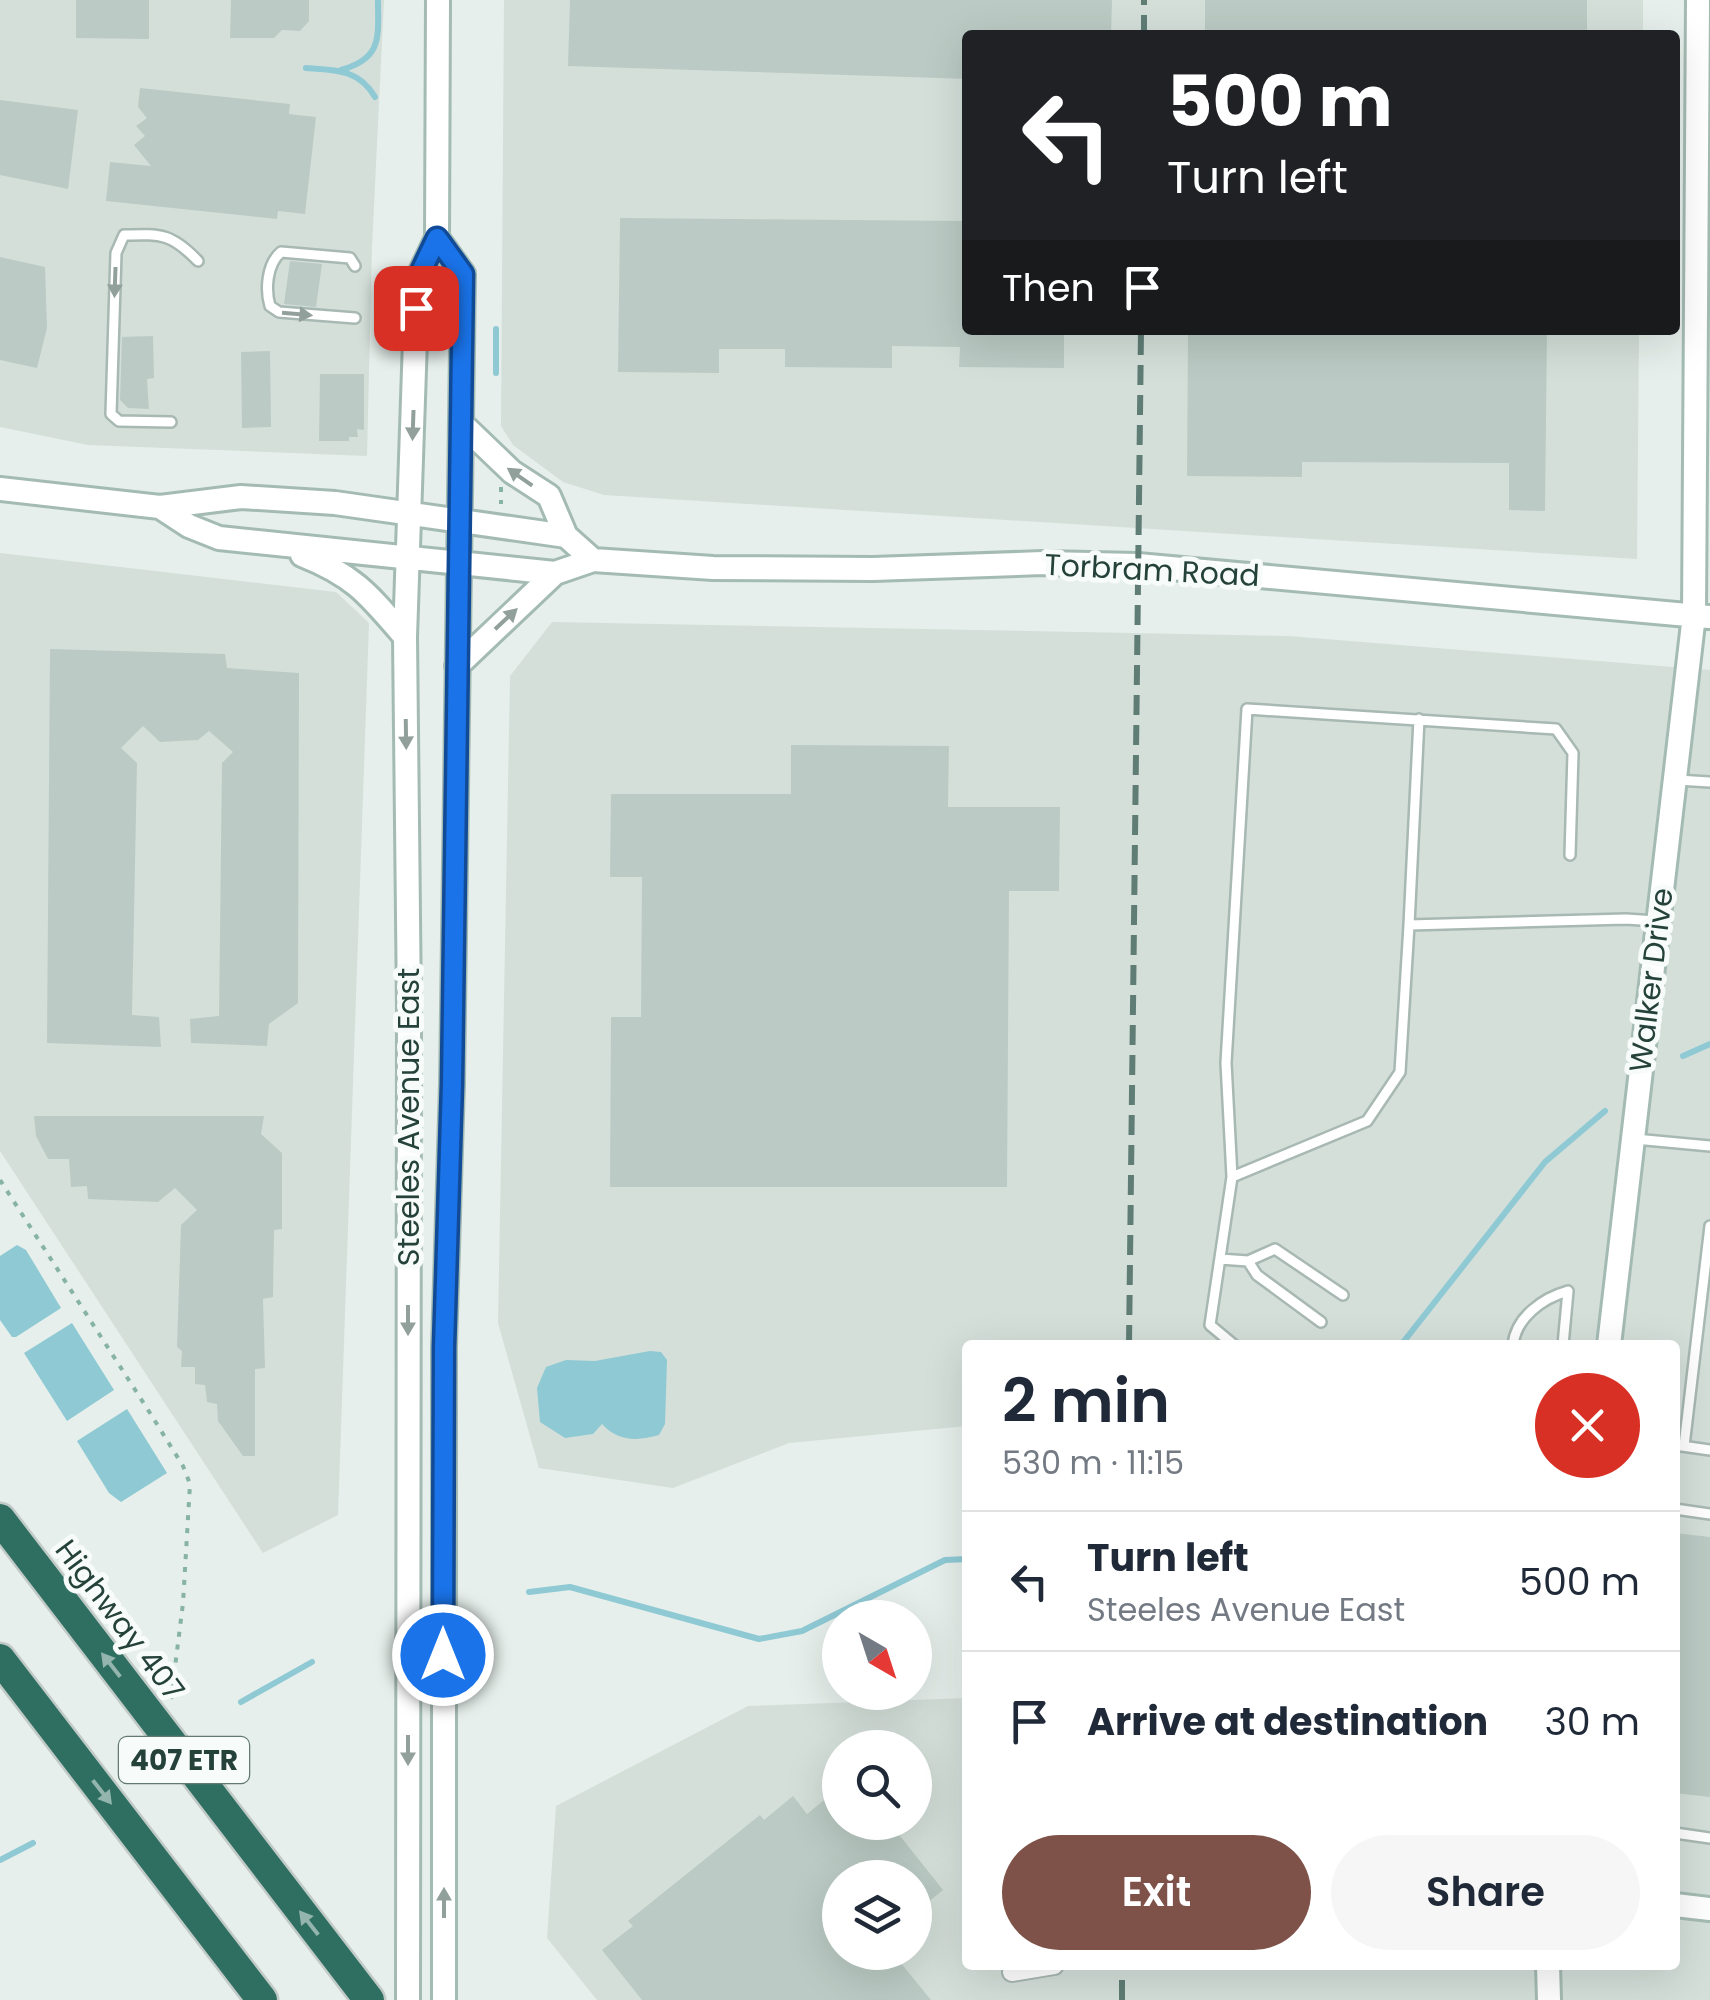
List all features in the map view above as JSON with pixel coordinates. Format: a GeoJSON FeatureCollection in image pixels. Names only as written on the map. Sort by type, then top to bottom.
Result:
{"type":"FeatureCollection","features":[{"type":"Feature","properties":{"kind":"highway","name":"Highway 407"},"geometry":{"type":"LineString","coordinates":[[0,1519],[369,2000]]}},
{"type":"Feature","properties":{"kind":"highway","name":"407 ETR"},"geometry":{"type":"LineString","coordinates":[[0,1660],[262,2000]]}},
{"type":"Feature","properties":{"kind":"main road","name":"Steeles Avenue East"},"geometry":{"type":"LineString","coordinates":[[408,2000],[409,1009],[404,636],[417,280],[437,238],[438,0]]}},
{"type":"Feature","properties":{"kind":"main road","name":"Walker Drive"},"geometry":{"type":"LineString","coordinates":[[1609,1340],[1674,780],[1702,616],[1698,0]]}},
{"type":"Feature","properties":{"kind":"main road","name":"Steeles Avenue East"},"geometry":{"type":"LineString","coordinates":[[437,238],[463,274],[452,1084],[444,1366],[444,2000]]}},
{"type":"Feature","properties":{"kind":"main road"},"geometry":{"type":"LineString","coordinates":[[463,426],[512,472],[549,496],[566,536],[594,560]]}},
{"type":"Feature","properties":{"kind":"main road","name":"Torbram Road"},"geometry":{"type":"LineString","coordinates":[[0,489],[160,507],[242,497],[334,504],[566,536]]}},
{"type":"Feature","properties":{"kind":"main road","name":"Torbram Road"},"geometry":{"type":"LineString","coordinates":[[160,507],[188,526],[218,538],[555,573],[594,560],[732,568],[872,570],[1152,565],[1702,616]]}},
{"type":"Feature","properties":{"kind":"main road"},"geometry":{"type":"LineString","coordinates":[[280,546],[338,569],[366,590],[404,636]]}},
{"type":"Feature","properties":{"kind":"main road"},"geometry":{"type":"LineString","coordinates":[[457,666],[555,573]]}},
{"type":"Feature","properties":{"kind":"main road"},"geometry":{"type":"LineString","coordinates":[[1680,1906],[1710,1909]]}},
{"type":"Feature","properties":{"kind":"main road"},"geometry":{"type":"LineString","coordinates":[[1548,1970],[1549,2000]]}},
{"type":"Feature","properties":{"kind":"street"},"geometry":{"type":"LineString","coordinates":[[1012,1972],[1024,1970]]}},
{"type":"Feature","properties":{"kind":"lane"},"geometry":{"type":"LineString","coordinates":[[171,422],[119,420],[111,414],[116,253],[124,236],[160,234],[178,240],[198,261]]}},
{"type":"Feature","properties":{"kind":"lane"},"geometry":{"type":"LineString","coordinates":[[355,266],[350,258],[281,252],[270,269],[268,298],[270,306],[279,312],[355,318]]}},
{"type":"Feature","properties":{"kind":"lane"},"geometry":{"type":"LineString","coordinates":[[1228,1340],[1210,1325],[1232,1177],[1226,1064],[1246,709],[1556,729],[1573,753],[1570,855]]}},
{"type":"Feature","properties":{"kind":"lane"},"geometry":{"type":"LineString","coordinates":[[1232,1177],[1367,1121],[1400,1072],[1419,719]]}},
{"type":"Feature","properties":{"kind":"lane"},"geometry":{"type":"LineString","coordinates":[[1674,780],[1710,782]]}},
{"type":"Feature","properties":{"kind":"lane"},"geometry":{"type":"LineString","coordinates":[[1409,924],[1626,919],[1658,922]]}},
{"type":"Feature","properties":{"kind":"lane"},"geometry":{"type":"LineString","coordinates":[[1633,1139],[1710,1146]]}},
{"type":"Feature","properties":{"kind":"lane"},"geometry":{"type":"LineString","coordinates":[[1710,1226],[1680,1446],[1710,1450]]}},
{"type":"Feature","properties":{"kind":"lane"},"geometry":{"type":"LineString","coordinates":[[1220,1259],[1248,1261],[1275,1249],[1343,1295]]}},
{"type":"Feature","properties":{"kind":"lane"},"geometry":{"type":"LineString","coordinates":[[1248,1261],[1257,1274],[1321,1322]]}},
{"type":"Feature","properties":{"kind":"lane"},"geometry":{"type":"LineString","coordinates":[[1513,1340],[1514,1330],[1546,1297],[1568,1291],[1563,1340]]}},
{"type":"Feature","properties":{"kind":"lane"},"geometry":{"type":"LineString","coordinates":[[1680,1511],[1710,1514]]}},
{"type":"Feature","properties":{"kind":"lane"},"geometry":{"type":"LineString","coordinates":[[1680,1834],[1710,1838]]}},
{"type":"Feature","properties":{"kind":"path"},"geometry":{"type":"LineString","coordinates":[[500,482],[501,504]]}},
{"type":"Feature","properties":{"kind":"path"},"geometry":{"type":"LineString","coordinates":[[0,1180],[184,1466],[190,1484],[184,1603],[171,1699]]}},
{"type":"Feature","properties":{"kind":"shaded area"},"geometry":{"type":"Polygon","coordinates":[[[0,0],[384,0],[367,456],[88,445],[0,427],[0,0]]]}},
{"type":"Feature","properties":{"kind":"shaded area"},"geometry":{"type":"Polygon","coordinates":[[[504,0],[1643,0],[1643,30],[962,30],[962,335],[1639,335],[1637,559],[604,495],[563,482],[513,445],[501,426],[504,0]]]}},
{"type":"Feature","properties":{"kind":"shaded area"},"geometry":{"type":"Polygon","coordinates":[[[0,553],[336,592],[369,623],[338,1515],[263,1553],[0,1151],[0,553]]]}},
{"type":"Feature","properties":{"kind":"shaded area"},"geometry":{"type":"Polygon","coordinates":[[[552,622],[1288,636],[1710,670],[1710,2000],[597,2000],[547,1938],[556,1806],[748,1706],[822,1703],[822,1710],[932,1710],[932,1699],[962,1698],[962,1970],[1680,1970],[1680,1340],[962,1340],[962,1426],[789,1443],[673,1488],[539,1468],[498,1323],[510,676],[552,622]]]}},
{"type":"Feature","properties":{"kind":"water"},"geometry":{"type":"Polygon","coordinates":[[[17,1245],[26,1250],[61,1308],[12,1337],[0,1320],[0,1256],[17,1245]]]}},
{"type":"Feature","properties":{"kind":"water"},"geometry":{"type":"Polygon","coordinates":[[[72,1323],[114,1390],[67,1421],[24,1353],[72,1323]]]}},
{"type":"Feature","properties":{"kind":"water"},"geometry":{"type":"Polygon","coordinates":[[[661,1352],[667,1360],[665,1424],[659,1435],[629,1438],[602,1424],[593,1434],[565,1438],[540,1422],[537,1388],[546,1367],[566,1360],[595,1361],[661,1352]]]}},
{"type":"Feature","properties":{"kind":"water"},"geometry":{"type":"Polygon","coordinates":[[[127,1409],[167,1473],[121,1502],[109,1493],[77,1441],[127,1409]]]}},
{"type":"Feature","properties":{"kind":"building"},"geometry":{"type":"Polygon","coordinates":[[[76,0],[149,0],[149,39],[76,38],[76,0]]]}},
{"type":"Feature","properties":{"kind":"building"},"geometry":{"type":"Polygon","coordinates":[[[231,0],[309,0],[309,21],[300,31],[282,30],[274,38],[230,38],[231,0]]]}},
{"type":"Feature","properties":{"kind":"building"},"geometry":{"type":"Polygon","coordinates":[[[570,0],[1112,0],[1111,30],[962,30],[962,79],[568,66],[570,0]]]}},
{"type":"Feature","properties":{"kind":"building"},"geometry":{"type":"Polygon","coordinates":[[[1205,0],[1587,0],[1587,30],[1205,30],[1205,0]]]}},
{"type":"Feature","properties":{"kind":"building"},"geometry":{"type":"Polygon","coordinates":[[[140,88],[290,104],[289,114],[316,117],[305,214],[278,211],[277,219],[106,201],[110,162],[151,166],[134,145],[145,136],[136,126],[147,118],[138,107],[140,88]]]}},
{"type":"Feature","properties":{"kind":"building"},"geometry":{"type":"Polygon","coordinates":[[[0,100],[78,110],[68,189],[0,175],[0,100]]]}},
{"type":"Feature","properties":{"kind":"building"},"geometry":{"type":"Polygon","coordinates":[[[620,218],[962,221],[962,335],[1064,335],[1064,368],[959,367],[960,347],[892,346],[892,368],[785,367],[785,349],[719,349],[719,373],[618,372],[620,218]]]}},
{"type":"Feature","properties":{"kind":"building"},"geometry":{"type":"Polygon","coordinates":[[[0,257],[45,267],[47,328],[37,368],[0,360],[0,257]]]}},
{"type":"Feature","properties":{"kind":"building"},"geometry":{"type":"Polygon","coordinates":[[[290,261],[322,264],[316,307],[284,304],[290,261]]]}},
{"type":"Feature","properties":{"kind":"building"},"geometry":{"type":"Polygon","coordinates":[[[1188,335],[1547,335],[1545,511],[1509,510],[1509,463],[1302,462],[1302,477],[1187,476],[1188,335]]]}},
{"type":"Feature","properties":{"kind":"building"},"geometry":{"type":"Polygon","coordinates":[[[153,336],[154,378],[147,379],[149,409],[128,408],[120,400],[122,337],[153,336]]]}},
{"type":"Feature","properties":{"kind":"building"},"geometry":{"type":"Polygon","coordinates":[[[270,351],[271,427],[242,428],[241,352],[270,351]]]}},
{"type":"Feature","properties":{"kind":"building"},"geometry":{"type":"Polygon","coordinates":[[[320,374],[364,374],[364,430],[357,429],[358,437],[349,437],[349,441],[319,441],[320,374]]]}},
{"type":"Feature","properties":{"kind":"building"},"geometry":{"type":"Polygon","coordinates":[[[50,649],[225,654],[227,668],[299,673],[298,1003],[269,1024],[267,1046],[191,1043],[190,1019],[219,1016],[222,763],[233,752],[209,731],[198,740],[160,742],[143,726],[121,748],[137,763],[132,1015],[159,1017],[161,1047],[47,1043],[50,649]]]}},
{"type":"Feature","properties":{"kind":"building"},"geometry":{"type":"Polygon","coordinates":[[[791,745],[949,746],[948,807],[1060,807],[1059,891],[1009,891],[1007,1187],[610,1187],[611,1017],[641,1017],[642,877],[610,877],[611,794],[791,794],[791,745]]]}},
{"type":"Feature","properties":{"kind":"building"},"geometry":{"type":"Polygon","coordinates":[[[34,1116],[264,1116],[261,1134],[282,1153],[282,1229],[274,1230],[273,1297],[263,1299],[265,1368],[255,1369],[255,1456],[243,1456],[218,1421],[217,1404],[207,1402],[205,1385],[195,1384],[195,1367],[181,1367],[182,1351],[177,1347],[181,1225],[197,1210],[175,1188],[158,1202],[88,1199],[87,1186],[71,1187],[69,1159],[48,1159],[36,1136],[34,1116]]]}},
{"type":"Feature","properties":{"kind":"building"},"geometry":{"type":"Polygon","coordinates":[[[1680,1534],[1710,1537],[1710,1797],[1680,1794],[1680,1534]]]}},
{"type":"Feature","properties":{"kind":"building"},"geometry":{"type":"Polygon","coordinates":[[[793,1796],[807,1814],[822,1802],[822,1840],[903,1840],[919,1860],[822,1860],[822,1970],[907,1970],[931,2000],[642,2000],[602,1950],[633,1926],[628,1921],[760,1815],[764,1820],[793,1796]]]}},
{"type":"Feature","properties":{"kind":"building"},"geometry":{"type":"Polygon","coordinates":[[[932,1876],[943,1890],[932,1899],[932,1876]]]}},
{"type":"Feature","properties":{"kind":"waterway"},"geometry":{"type":"LineString","coordinates":[[341,70],[371,52],[377,35],[378,0]]}},
{"type":"Feature","properties":{"kind":"waterway"},"geometry":{"type":"LineString","coordinates":[[306,68],[354,76],[375,97]]}},
{"type":"Feature","properties":{"kind":"waterway"},"geometry":{"type":"LineString","coordinates":[[496,329],[496,373]]}},
{"type":"Feature","properties":{"kind":"waterway"},"geometry":{"type":"LineString","coordinates":[[1683,1056],[1710,1044]]}},
{"type":"Feature","properties":{"kind":"waterway"},"geometry":{"type":"LineString","coordinates":[[1405,1340],[1545,1162],[1605,1111]]}},
{"type":"Feature","properties":{"kind":"waterway"},"geometry":{"type":"LineString","coordinates":[[529,1592],[570,1587],[759,1639],[802,1631],[945,1560],[962,1559]]}},
{"type":"Feature","properties":{"kind":"waterway"},"geometry":{"type":"LineString","coordinates":[[241,1702],[312,1662]]}},
{"type":"Feature","properties":{"kind":"waterway"},"geometry":{"type":"LineString","coordinates":[[0,1860],[33,1843]]}},
{"type":"Feature","properties":{"kind":"railway"},"geometry":{"type":"LineString","coordinates":[[1144,0],[1144,30]]}},
{"type":"Feature","properties":{"kind":"railway"},"geometry":{"type":"LineString","coordinates":[[1129,1340],[1141,335]]}},
{"type":"Feature","properties":{"kind":"railway"},"geometry":{"type":"LineString","coordinates":[[1122,1970],[1122,2000]]}},
{"type":"Feature","properties":{"kind":"route"},"geometry":{"type":"LineString","coordinates":[[416,308],[417,280],[437,238],[463,274],[452,1084],[444,1347],[443,1655]]}}]}
